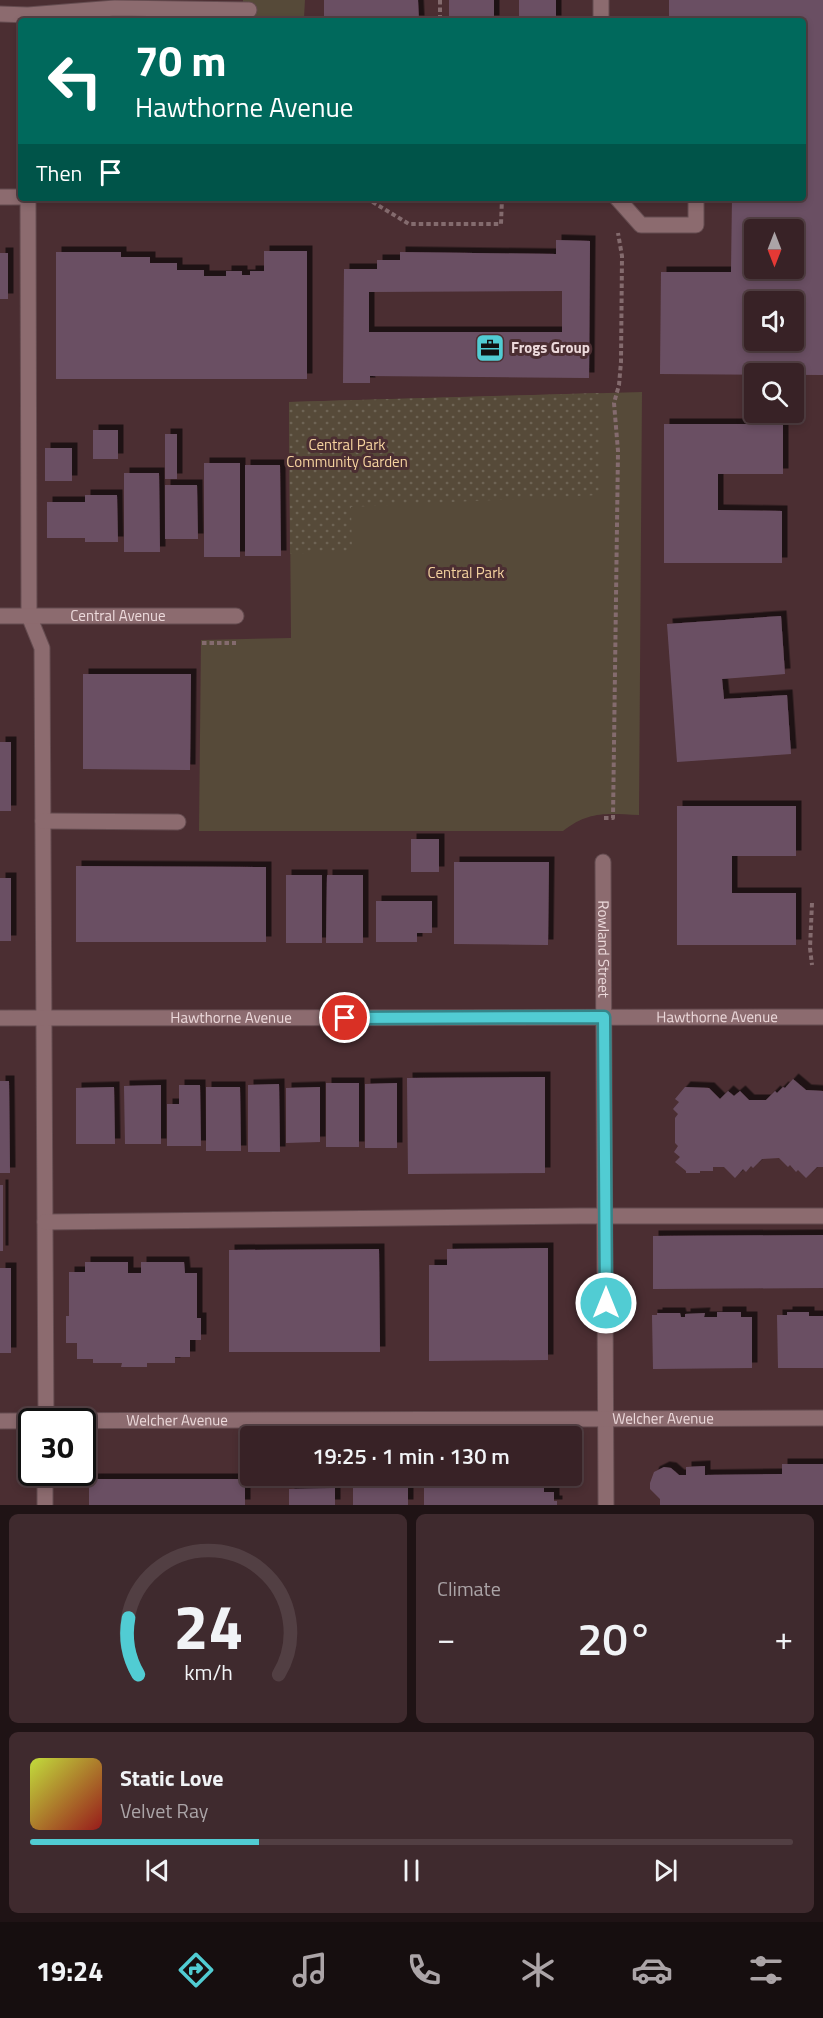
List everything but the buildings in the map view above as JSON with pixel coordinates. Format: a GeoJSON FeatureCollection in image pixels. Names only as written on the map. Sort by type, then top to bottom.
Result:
{"type":"FeatureCollection","features":[{"type":"Feature","properties":{"kind":"street"},"geometry":{"type":"LineString","coordinates":[[601,0],[601,18]]}},
{"type":"Feature","properties":{"kind":"street"},"geometry":{"type":"LineString","coordinates":[[0,14],[28,18],[115,8],[249,10]]}},
{"type":"Feature","properties":{"kind":"street"},"geometry":{"type":"LineString","coordinates":[[0,197],[18,197]]}},
{"type":"Feature","properties":{"kind":"street"},"geometry":{"type":"LineString","coordinates":[[28,201],[29,616],[42,648],[46,1408]]}},
{"type":"Feature","properties":{"kind":"street"},"geometry":{"type":"LineString","coordinates":[[620,201],[641,225],[696,225],[696,201]]}},
{"type":"Feature","properties":{"kind":"street","name":"Central Avenue"},"geometry":{"type":"LineString","coordinates":[[0,616],[236,616]]}},
{"type":"Feature","properties":{"kind":"street"},"geometry":{"type":"LineString","coordinates":[[43,821],[178,822]]}},
{"type":"Feature","properties":{"kind":"street","name":"Rowland Street"},"geometry":{"type":"LineString","coordinates":[[603,861],[606,1505]]}},
{"type":"Feature","properties":{"kind":"street","name":"Hawthorne Avenue"},"geometry":{"type":"LineString","coordinates":[[0,1018],[823,1017]]}},
{"type":"Feature","properties":{"kind":"street"},"geometry":{"type":"LineString","coordinates":[[45,1222],[823,1216]]}},
{"type":"Feature","properties":{"kind":"street","name":"Welcher Avenue"},"geometry":{"type":"LineString","coordinates":[[96,1421],[823,1418]]}},
{"type":"Feature","properties":{"kind":"street","name":"Welcher Avenue"},"geometry":{"type":"LineString","coordinates":[[0,1420],[18,1420]]}},
{"type":"Feature","properties":{"kind":"street"},"geometry":{"type":"LineString","coordinates":[[45,1486],[45,1505]]}},
{"type":"Feature","properties":{"kind":"path"},"geometry":{"type":"LineString","coordinates":[[440,0],[440,18]]}},
{"type":"Feature","properties":{"kind":"path"},"geometry":{"type":"LineString","coordinates":[[371,201],[409,224],[501,224],[502,201]]}},
{"type":"Feature","properties":{"kind":"path"},"geometry":{"type":"LineString","coordinates":[[604,818],[613,818],[618,451],[614,403],[619,385],[622,329],[622,256],[617,227]]}},
{"type":"Feature","properties":{"kind":"path"},"geometry":{"type":"LineString","coordinates":[[202,643],[236,643]]}},
{"type":"Feature","properties":{"kind":"path"},"geometry":{"type":"LineString","coordinates":[[812,903],[810,948],[812,965]]}},
{"type":"Feature","properties":{"kind":"green space"},"geometry":{"type":"Polygon","coordinates":[[[243,0],[305,0],[304,18],[243,17],[243,0]]]}},
{"type":"Feature","properties":{"kind":"green space","name":"Central Park"},"geometry":{"type":"Polygon","coordinates":[[[642,392],[639,815],[591,816],[563,831],[199,831],[201,640],[291,638],[289,402],[642,392]]]}},
{"type":"Feature","properties":{"kind":"green space","name":"Central Park Community Garden"},"geometry":{"type":"Polygon","coordinates":[[[599,393],[600,495],[351,507],[352,551],[290,554],[289,402],[599,393]]]}},
{"type":"Feature","properties":{"kind":"place","name":"Frogs Group"},"geometry":{"type":"Point","coordinates":[490,348]}},
{"type":"Feature","properties":{"kind":"route"},"geometry":{"type":"LineString","coordinates":[[345,1018],[604,1017],[606,1303]]}}]}
